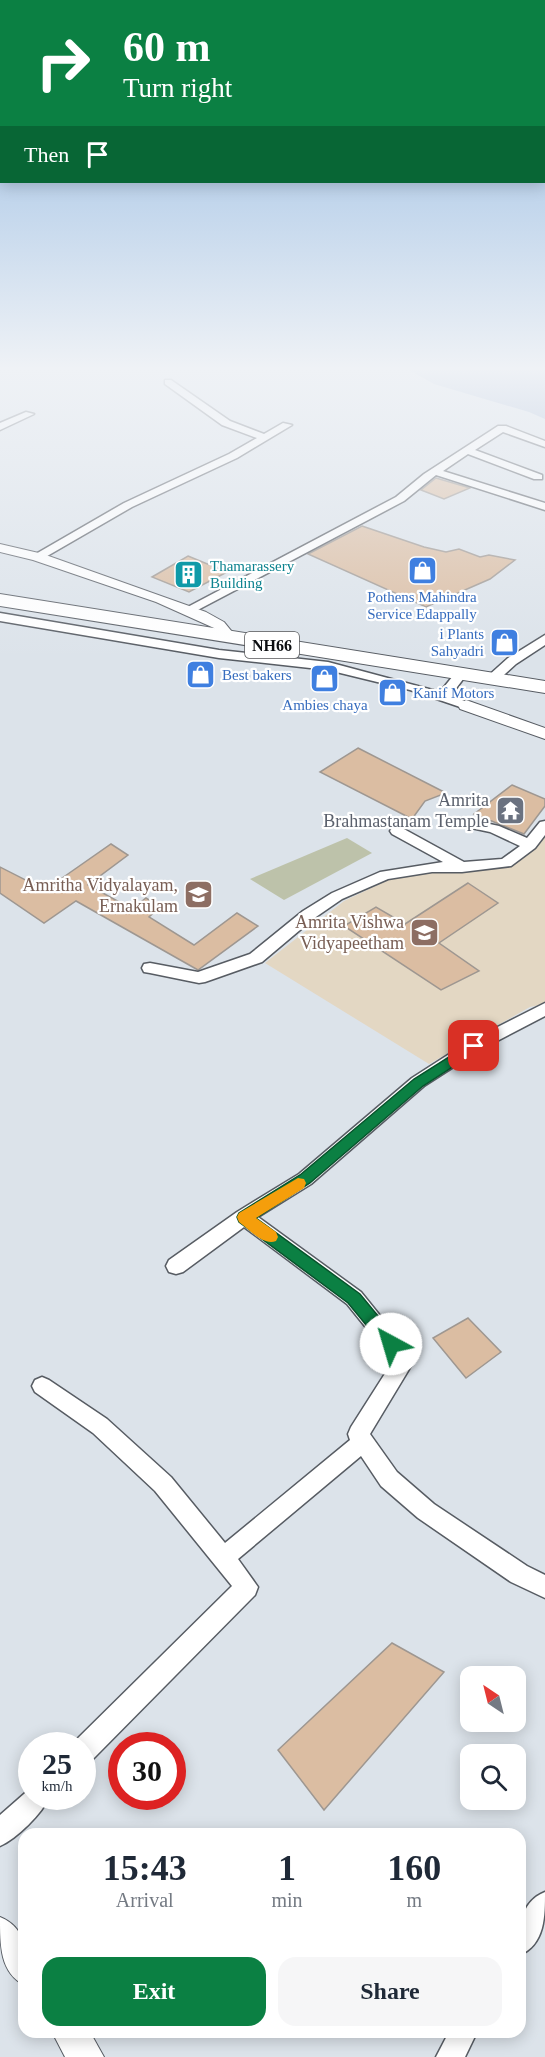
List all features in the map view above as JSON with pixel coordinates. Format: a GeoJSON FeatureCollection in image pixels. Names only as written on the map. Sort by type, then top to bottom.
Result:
{"type":"FeatureCollection","features":[{"type":"Feature","properties":{"kind":"highway","name":"NH66"},"geometry":{"type":"LineString","coordinates":[[1,614],[229,638],[333,660],[461,674],[545,687]]}},
{"type":"Feature","properties":{"kind":"street"},"geometry":{"type":"LineString","coordinates":[[38,557],[128,505],[212,466]]}},
{"type":"Feature","properties":{"kind":"street"},"geometry":{"type":"LineString","coordinates":[[188,610],[400,499],[444,466]]}},
{"type":"Feature","properties":{"kind":"street"},"geometry":{"type":"LineString","coordinates":[[509,466],[538,477]]}},
{"type":"Feature","properties":{"kind":"street"},"geometry":{"type":"LineString","coordinates":[[436,472],[545,507]]}},
{"type":"Feature","properties":{"kind":"street"},"geometry":{"type":"LineString","coordinates":[[0,548],[38,557],[188,610],[219,625],[229,638]]}},
{"type":"Feature","properties":{"kind":"street"},"geometry":{"type":"LineString","coordinates":[[1,614],[219,654],[333,660],[545,734]]}},
{"type":"Feature","properties":{"kind":"street"},"geometry":{"type":"LineString","coordinates":[[492,679],[512,661],[545,639]]}},
{"type":"Feature","properties":{"kind":"street"},"geometry":{"type":"LineString","coordinates":[[443,698],[461,674]]}},
{"type":"Feature","properties":{"kind":"street"},"geometry":{"type":"LineString","coordinates":[[462,822],[494,828],[530,845]]}},
{"type":"Feature","properties":{"kind":"street"},"geometry":{"type":"LineString","coordinates":[[150,968],[199,978],[256,958],[308,915],[337,896],[386,875],[432,867],[506,863],[530,845],[545,825]]}},
{"type":"Feature","properties":{"kind":"street"},"geometry":{"type":"LineString","coordinates":[[397,831],[462,867]]}},
{"type":"Feature","properties":{"kind":"street"},"geometry":{"type":"LineString","coordinates":[[176,1266],[244,1217],[305,1179],[418,1082],[474,1046],[545,1009]]}},
{"type":"Feature","properties":{"kind":"street"},"geometry":{"type":"LineString","coordinates":[[244,1217],[354,1298],[404,1360],[358,1434],[389,1479],[426,1511],[519,1574],[545,1587]]}},
{"type":"Feature","properties":{"kind":"street"},"geometry":{"type":"LineString","coordinates":[[42,1386],[100,1426],[163,1484],[247,1587],[96,1738]]}},
{"type":"Feature","properties":{"kind":"street"},"geometry":{"type":"LineString","coordinates":[[223,1558],[363,1442]]}},
{"type":"Feature","properties":{"kind":"street"},"geometry":{"type":"LineString","coordinates":[[0,1833],[24,1810]]}},
{"type":"Feature","properties":{"kind":"street"},"geometry":{"type":"LineString","coordinates":[[526,1933],[545,1905]]}},
{"type":"Feature","properties":{"kind":"street"},"geometry":{"type":"LineString","coordinates":[[0,1934],[18,1960]]}},
{"type":"Feature","properties":{"kind":"street"},"geometry":{"type":"LineString","coordinates":[[73,2038],[86,2057]]}},
{"type":"Feature","properties":{"kind":"street"},"geometry":{"type":"LineString","coordinates":[[450,2057],[461,2038]]}},
{"type":"Feature","properties":{"kind":"shaded area","name":"Amrita Vishwa Vidyapeetham"},"geometry":{"type":"Polygon","coordinates":[[[545,837],[545,1004],[530,1007],[429,1064],[265,963],[344,901],[388,880],[431,871],[464,872],[510,865],[536,848],[545,837]]]}},
{"type":"Feature","properties":{"kind":"green space"},"geometry":{"type":"Polygon","coordinates":[[[347,838],[372,853],[284,900],[250,879],[347,838]]]}},
{"type":"Feature","properties":{"kind":"building"},"geometry":{"type":"Polygon","coordinates":[[[436,478],[470,488],[444,499],[421,490],[436,478]]]}},
{"type":"Feature","properties":{"kind":"building","name":"Pothens Mahindra Service Edappally"},"geometry":{"type":"Polygon","coordinates":[[[362,526],[446,552],[459,549],[480,557],[489,555],[515,560],[490,579],[426,607],[308,554],[362,526]]]}},
{"type":"Feature","properties":{"kind":"building","name":"Thamarassery Building"},"geometry":{"type":"Polygon","coordinates":[[[188,556],[227,572],[189,592],[152,577],[188,556]]]}},
{"type":"Feature","properties":{"kind":"building"},"geometry":{"type":"Polygon","coordinates":[[[358,748],[446,793],[425,801],[412,819],[320,772],[358,748]]]}},
{"type":"Feature","properties":{"kind":"building","name":"Amrita Brahmastanam Temple"},"geometry":{"type":"Polygon","coordinates":[[[512,785],[545,799],[545,806],[524,834],[474,814],[512,785]]]}},
{"type":"Feature","properties":{"kind":"building","name":"Amritha Vidyalayam, Ernakulam"},"geometry":{"type":"Polygon","coordinates":[[[111,844],[128,855],[88,885],[132,909],[146,898],[160,907],[149,917],[194,945],[237,913],[258,926],[198,970],[76,901],[44,923],[0,893],[0,867],[45,890],[111,844]]]}},
{"type":"Feature","properties":{"kind":"building"},"geometry":{"type":"Polygon","coordinates":[[[468,883],[498,903],[439,943],[479,971],[441,990],[344,926],[376,907],[405,924],[468,883]]]}},
{"type":"Feature","properties":{"kind":"building"},"geometry":{"type":"Polygon","coordinates":[[[468,1318],[501,1352],[466,1378],[433,1338],[468,1318]]]}},
{"type":"Feature","properties":{"kind":"building"},"geometry":{"type":"Polygon","coordinates":[[[392,1643],[444,1672],[324,1810],[278,1750],[392,1643]]]}},
{"type":"Feature","properties":{"kind":"slow traffic"},"geometry":{"type":"LineString","coordinates":[[271,1237],[244,1217],[298,1183]]}},
{"type":"Feature","properties":{"kind":"place","name":"Pothens Mahindra Service Edappally"},"geometry":{"type":"Point","coordinates":[422,570]}},
{"type":"Feature","properties":{"kind":"place","name":"Thamarassery Building"},"geometry":{"type":"Point","coordinates":[189,575]}},
{"type":"Feature","properties":{"kind":"place","name":"i Plants Sahyadri"},"geometry":{"type":"Point","coordinates":[505,643]}},
{"type":"Feature","properties":{"kind":"place","name":"Best bakers"},"geometry":{"type":"Point","coordinates":[201,675]}},
{"type":"Feature","properties":{"kind":"place","name":"Ambies chaya"},"geometry":{"type":"Point","coordinates":[325,678]}},
{"type":"Feature","properties":{"kind":"place","name":"Kanif Motors"},"geometry":{"type":"Point","coordinates":[392,693]}},
{"type":"Feature","properties":{"kind":"place","name":"Amrita Brahmastanam Temple"},"geometry":{"type":"Point","coordinates":[510,810]}},
{"type":"Feature","properties":{"kind":"place","name":"Amritha Vidyalayam, Ernakulam"},"geometry":{"type":"Point","coordinates":[199,895]}},
{"type":"Feature","properties":{"kind":"place","name":"Amrita Vishwa Vidyapeetham"},"geometry":{"type":"Point","coordinates":[425,932]}},
{"type":"Feature","properties":{"kind":"route"},"geometry":{"type":"LineString","coordinates":[[391,1344],[354,1298],[244,1217],[305,1179],[418,1082],[474,1046]]}}]}
